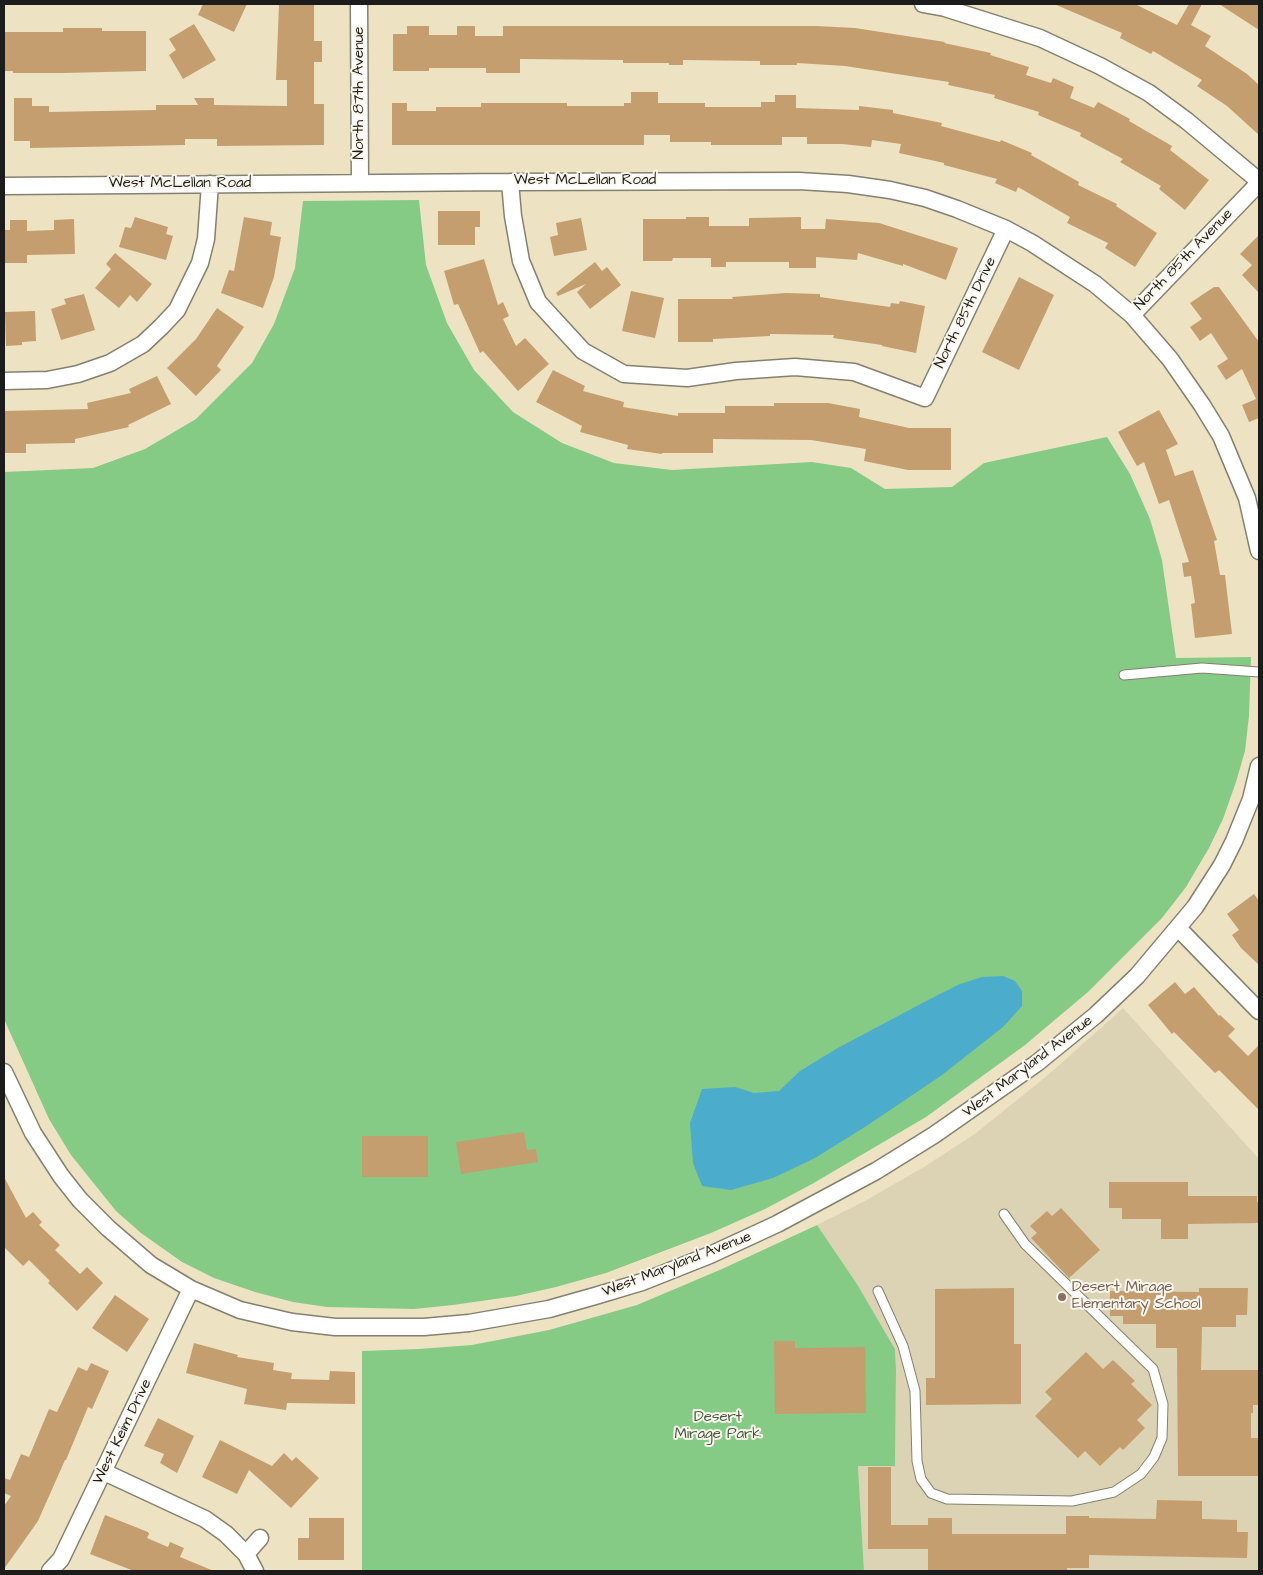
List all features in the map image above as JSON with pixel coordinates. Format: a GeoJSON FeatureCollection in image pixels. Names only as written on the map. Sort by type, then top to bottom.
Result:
{"type":"FeatureCollection","features":[{"type":"Feature","properties":{"kind":"street","name":"North 87th Avenue"},"geometry":{"type":"LineString","coordinates":[[359,4],[360,183]]}},
{"type":"Feature","properties":{"kind":"street"},"geometry":{"type":"LineString","coordinates":[[923,4],[945,8],[1040,38],[1100,66],[1149,94],[1187,121],[1259,182]]}},
{"type":"Feature","properties":{"kind":"street","name":"West McLellan Road"},"geometry":{"type":"LineString","coordinates":[[4,186],[799,181],[848,184],[890,190],[925,198],[1006,229],[1063,261],[1095,284],[1132,315]]}},
{"type":"Feature","properties":{"kind":"street","name":"North 85th Drive"},"geometry":{"type":"LineString","coordinates":[[510,182],[513,216],[522,261],[538,302],[583,350],[624,374],[687,378],[796,367],[854,372],[925,398],[1006,229]]}},
{"type":"Feature","properties":{"kind":"street","name":"North 85th Avenue"},"geometry":{"type":"LineString","coordinates":[[1259,182],[1132,315],[1170,359],[1221,436],[1253,496],[1259,551]]}},
{"type":"Feature","properties":{"kind":"street"},"geometry":{"type":"LineString","coordinates":[[4,380],[47,380],[78,374],[110,363],[143,344],[161,327],[177,310],[200,263],[206,238],[210,184]]}},
{"type":"Feature","properties":{"kind":"street","name":"West Maryland Avenue"},"geometry":{"type":"LineString","coordinates":[[4,1072],[33,1134],[47,1157],[80,1200],[150,1265],[191,1289],[240,1310],[292,1322],[335,1327],[424,1327],[469,1323],[516,1315],[581,1300],[642,1282],[736,1244],[786,1220],[876,1171],[957,1120],[1037,1063],[1096,1015],[1137,976],[1195,907],[1222,865],[1244,818],[1259,766]]}},
{"type":"Feature","properties":{"kind":"street"},"geometry":{"type":"LineString","coordinates":[[1178,928],[1259,1011]]}},
{"type":"Feature","properties":{"kind":"street","name":"West Keim Drive"},"geometry":{"type":"LineString","coordinates":[[50,1571],[60,1559],[104,1472],[191,1289]]}},
{"type":"Feature","properties":{"kind":"street"},"geometry":{"type":"LineString","coordinates":[[104,1472],[205,1519],[226,1534],[246,1554],[255,1571]]}},
{"type":"Feature","properties":{"kind":"street"},"geometry":{"type":"LineString","coordinates":[[246,1554],[260,1538]]}},
{"type":"Feature","properties":{"kind":"lane"},"geometry":{"type":"LineString","coordinates":[[1124,675],[1202,668],[1259,672]]}},
{"type":"Feature","properties":{"kind":"lane"},"geometry":{"type":"LineString","coordinates":[[878,1291],[902,1346],[915,1391],[917,1461],[921,1479],[931,1493],[947,1499],[1072,1501],[1114,1492],[1140,1474],[1154,1457],[1162,1438],[1163,1404],[1153,1369],[1025,1244],[1004,1214]]}},
{"type":"Feature","properties":{"kind":"shaded area","name":"Desert Mirage Elementary School"},"geometry":{"type":"Polygon","coordinates":[[[1123,1008],[1259,1159],[1259,1571],[864,1571],[858,1465],[895,1465],[895,1349],[857,1284],[817,1225],[863,1202],[924,1167],[976,1133],[1048,1075],[1123,1008]]]}},
{"type":"Feature","properties":{"kind":"green space"},"geometry":{"type":"Polygon","coordinates":[[[419,200],[426,265],[447,323],[474,370],[513,412],[562,443],[614,463],[672,470],[812,462],[851,468],[885,489],[952,487],[984,463],[1107,437],[1130,474],[1150,519],[1162,560],[1176,658],[1251,657],[1249,716],[1245,751],[1223,819],[1209,848],[1186,887],[1162,918],[1088,992],[1025,1045],[926,1117],[812,1184],[765,1209],[711,1233],[606,1273],[516,1296],[453,1305],[414,1309],[327,1307],[293,1302],[214,1278],[182,1262],[141,1233],[116,1211],[71,1155],[49,1119],[4,1019],[4,472],[93,468],[145,449],[196,419],[252,363],[274,324],[295,268],[303,201],[419,200]]]}},
{"type":"Feature","properties":{"kind":"green space","name":"Desert Mirage Park"},"geometry":{"type":"Polygon","coordinates":[[[817,1225],[857,1284],[895,1349],[895,1466],[858,1466],[864,1571],[362,1571],[362,1351],[472,1345],[549,1330],[637,1305],[722,1269],[817,1225]]]}},
{"type":"Feature","properties":{"kind":"water"},"geometry":{"type":"Polygon","coordinates":[[[1003,976],[1015,981],[1022,991],[1022,1006],[1003,1027],[942,1075],[815,1158],[773,1178],[731,1190],[702,1186],[693,1163],[690,1123],[702,1089],[735,1087],[754,1093],[779,1091],[800,1071],[836,1049],[930,999],[960,984],[982,977],[1003,976]]]}},
{"type":"Feature","properties":{"kind":"building"},"geometry":{"type":"Polygon","coordinates":[[[203,4],[247,4],[234,32],[198,15],[203,4]]]}},
{"type":"Feature","properties":{"kind":"building"},"geometry":{"type":"Polygon","coordinates":[[[279,4],[314,4],[314,41],[322,41],[322,62],[314,62],[314,104],[324,104],[324,145],[217,146],[217,139],[185,139],[185,145],[30,148],[30,141],[14,141],[14,98],[32,98],[32,106],[49,106],[49,112],[156,110],[156,105],[198,105],[194,98],[214,98],[214,105],[287,106],[287,80],[276,80],[279,4]]]}},
{"type":"Feature","properties":{"kind":"building"},"geometry":{"type":"Polygon","coordinates":[[[1054,4],[1135,4],[1177,25],[1189,4],[1202,4],[1191,25],[1211,36],[1205,46],[1247,74],[1259,85],[1259,135],[1227,106],[1197,86],[1202,80],[1153,51],[1151,54],[1120,38],[1122,33],[1054,4]]]}},
{"type":"Feature","properties":{"kind":"building"},"geometry":{"type":"Polygon","coordinates":[[[1219,4],[1259,4],[1259,30],[1219,4]]]}},
{"type":"Feature","properties":{"kind":"building"},"geometry":{"type":"Polygon","coordinates":[[[194,24],[216,60],[183,79],[169,55],[176,50],[169,39],[194,24]]]}},
{"type":"Feature","properties":{"kind":"building"},"geometry":{"type":"Polygon","coordinates":[[[407,26],[429,26],[429,35],[457,35],[457,26],[475,26],[475,36],[503,36],[503,26],[816,26],[855,28],[945,42],[991,53],[990,55],[1029,67],[1026,75],[1051,83],[1053,78],[1074,87],[1070,98],[1094,108],[1098,102],[1130,119],[1129,121],[1172,146],[1170,150],[1209,180],[1185,210],[1159,189],[1161,186],[1120,162],[1123,159],[1080,136],[1081,133],[1038,115],[1039,112],[994,98],[995,95],[948,85],[949,82],[845,66],[797,63],[797,65],[760,65],[760,61],[683,60],[683,65],[669,65],[669,63],[623,63],[623,60],[520,59],[520,73],[486,73],[486,68],[429,68],[429,71],[393,71],[393,34],[407,34],[407,26]]]}},
{"type":"Feature","properties":{"kind":"building"},"geometry":{"type":"Polygon","coordinates":[[[63,28],[102,28],[102,31],[146,31],[146,71],[13,73],[13,71],[4,71],[4,32],[63,32],[63,28]]]}},
{"type":"Feature","properties":{"kind":"building"},"geometry":{"type":"Polygon","coordinates":[[[631,92],[658,92],[658,103],[705,103],[705,107],[761,107],[761,102],[775,102],[775,95],[796,95],[796,108],[859,110],[859,106],[893,110],[893,113],[942,123],[941,126],[1000,142],[1001,140],[1032,153],[1031,155],[1079,182],[1078,185],[1117,204],[1116,206],[1157,233],[1135,267],[1105,248],[1108,243],[1067,223],[1070,217],[1018,187],[1016,192],[995,183],[997,179],[944,165],[944,163],[899,153],[901,144],[872,140],[871,147],[842,144],[807,144],[807,137],[782,137],[782,145],[711,145],[711,142],[670,142],[670,135],[644,135],[644,145],[392,145],[392,103],[407,103],[407,111],[436,111],[436,107],[481,107],[481,103],[567,103],[567,106],[624,106],[624,103],[631,103],[631,92]]]}},
{"type":"Feature","properties":{"kind":"building"},"geometry":{"type":"Polygon","coordinates":[[[438,211],[480,211],[480,227],[475,227],[475,245],[438,245],[438,211]]]}},
{"type":"Feature","properties":{"kind":"building"},"geometry":{"type":"Polygon","coordinates":[[[135,217],[168,227],[166,234],[173,236],[166,260],[119,247],[125,227],[131,228],[135,217]]]}},
{"type":"Feature","properties":{"kind":"building"},"geometry":{"type":"Polygon","coordinates":[[[244,217],[272,222],[270,235],[281,237],[274,277],[263,308],[221,293],[229,270],[234,271],[244,217]]]}},
{"type":"Feature","properties":{"kind":"building"},"geometry":{"type":"Polygon","coordinates":[[[686,217],[709,217],[709,226],[749,226],[749,218],[801,217],[801,229],[825,229],[826,219],[879,223],[958,248],[946,280],[903,264],[903,266],[858,253],[857,260],[816,257],[816,268],[789,268],[789,262],[726,262],[726,267],[711,267],[711,258],[673,258],[672,261],[643,261],[643,219],[686,219],[686,217]]]}},
{"type":"Feature","properties":{"kind":"building"},"geometry":{"type":"Polygon","coordinates":[[[581,218],[587,250],[554,256],[550,237],[558,235],[556,223],[581,218]]]}},
{"type":"Feature","properties":{"kind":"building"},"geometry":{"type":"Polygon","coordinates":[[[74,219],[75,254],[27,255],[27,263],[4,263],[4,230],[10,230],[10,220],[27,220],[27,231],[54,230],[54,220],[74,219]]]}},
{"type":"Feature","properties":{"kind":"building"},"geometry":{"type":"Polygon","coordinates":[[[1259,235],[1259,293],[1242,275],[1252,265],[1240,254],[1259,235]]]}},
{"type":"Feature","properties":{"kind":"building"},"geometry":{"type":"Polygon","coordinates":[[[115,253],[152,284],[137,302],[130,295],[119,308],[95,288],[111,269],[106,264],[115,253]]]}},
{"type":"Feature","properties":{"kind":"building"},"geometry":{"type":"Polygon","coordinates":[[[484,259],[498,305],[503,302],[509,316],[503,319],[516,346],[525,338],[549,364],[518,391],[483,351],[480,353],[458,304],[454,305],[444,271],[484,259]]]}},
{"type":"Feature","properties":{"kind":"building"},"geometry":{"type":"Polygon","coordinates":[[[595,262],[602,271],[607,267],[621,285],[590,309],[577,292],[586,284],[558,296],[556,293],[595,262]]]}},
{"type":"Feature","properties":{"kind":"building"},"geometry":{"type":"Polygon","coordinates":[[[1019,277],[1054,295],[1019,370],[982,352],[1019,277]]]}},
{"type":"Feature","properties":{"kind":"building"},"geometry":{"type":"Polygon","coordinates":[[[1214,287],[1219,287],[1259,342],[1259,418],[1249,422],[1242,405],[1256,399],[1242,369],[1226,380],[1217,366],[1228,359],[1211,333],[1200,341],[1190,327],[1202,319],[1190,303],[1214,287]]]}},
{"type":"Feature","properties":{"kind":"building"},"geometry":{"type":"Polygon","coordinates":[[[631,291],[664,298],[655,338],[622,331],[631,291]]]}},
{"type":"Feature","properties":{"kind":"building"},"geometry":{"type":"Polygon","coordinates":[[[786,293],[820,294],[820,297],[890,307],[891,303],[899,304],[900,301],[925,306],[916,353],[882,345],[833,338],[834,335],[770,334],[770,336],[713,339],[713,342],[678,342],[678,299],[733,299],[732,297],[786,293]]]}},
{"type":"Feature","properties":{"kind":"building"},"geometry":{"type":"Polygon","coordinates":[[[84,294],[95,330],[61,340],[51,309],[66,304],[64,299],[84,294]]]}},
{"type":"Feature","properties":{"kind":"building"},"geometry":{"type":"Polygon","coordinates":[[[217,308],[244,327],[217,366],[221,370],[196,396],[167,368],[196,339],[217,308]]]}},
{"type":"Feature","properties":{"kind":"building"},"geometry":{"type":"Polygon","coordinates":[[[35,311],[36,341],[22,342],[22,345],[6,346],[5,312],[35,311]]]}},
{"type":"Feature","properties":{"kind":"building"},"geometry":{"type":"Polygon","coordinates":[[[553,370],[585,386],[583,391],[624,402],[623,407],[678,416],[678,413],[725,413],[725,406],[774,406],[774,403],[828,403],[860,409],[859,417],[909,428],[951,428],[951,470],[908,470],[864,461],[866,449],[811,440],[713,439],[713,453],[662,454],[627,449],[628,445],[580,432],[582,426],[536,402],[553,370]]]}},
{"type":"Feature","properties":{"kind":"building"},"geometry":{"type":"Polygon","coordinates":[[[157,376],[171,404],[128,425],[129,427],[75,439],[75,443],[26,444],[26,453],[4,453],[4,411],[88,409],[87,403],[131,393],[129,389],[157,376]]]}},
{"type":"Feature","properties":{"kind":"building"},"geometry":{"type":"Polygon","coordinates":[[[1159,410],[1178,444],[1166,450],[1175,476],[1193,470],[1217,540],[1214,541],[1220,575],[1225,575],[1232,634],[1195,638],[1191,604],[1195,603],[1191,576],[1184,577],[1182,563],[1189,562],[1169,500],[1159,504],[1144,462],[1137,466],[1118,432],[1159,410]]]}},
{"type":"Feature","properties":{"kind":"building"},"geometry":{"type":"Polygon","coordinates":[[[1254,894],[1259,901],[1259,965],[1241,948],[1232,935],[1239,930],[1227,914],[1254,894]]]}},
{"type":"Feature","properties":{"kind":"building"},"geometry":{"type":"Polygon","coordinates":[[[1175,982],[1185,994],[1194,987],[1219,1016],[1235,1029],[1228,1036],[1248,1056],[1259,1045],[1259,1110],[1219,1070],[1215,1073],[1174,1032],[1172,1034],[1148,1005],[1175,982]]]}},
{"type":"Feature","properties":{"kind":"building"},"geometry":{"type":"Polygon","coordinates":[[[524,1132],[527,1150],[536,1149],[538,1162],[461,1174],[456,1142],[524,1132]]]}},
{"type":"Feature","properties":{"kind":"building"},"geometry":{"type":"Polygon","coordinates":[[[362,1136],[428,1136],[428,1177],[362,1177],[362,1136]]]}},
{"type":"Feature","properties":{"kind":"building"},"geometry":{"type":"Polygon","coordinates":[[[4,1177],[26,1218],[33,1212],[42,1222],[39,1225],[60,1245],[55,1250],[80,1274],[87,1267],[103,1283],[77,1311],[48,1283],[50,1281],[29,1260],[23,1266],[4,1247],[4,1177]]]}},
{"type":"Feature","properties":{"kind":"building"},"geometry":{"type":"Polygon","coordinates":[[[1109,1182],[1188,1182],[1188,1196],[1257,1196],[1257,1202],[1259,1202],[1259,1223],[1188,1224],[1188,1239],[1161,1239],[1161,1219],[1122,1219],[1122,1208],[1109,1208],[1109,1182]]]}},
{"type":"Feature","properties":{"kind":"building"},"geometry":{"type":"Polygon","coordinates":[[[1061,1208],[1100,1250],[1069,1278],[1031,1238],[1037,1233],[1030,1226],[1047,1211],[1052,1216],[1061,1208]]]}},
{"type":"Feature","properties":{"kind":"building"},"geometry":{"type":"Polygon","coordinates":[[[1014,1288],[1014,1344],[1021,1344],[1021,1404],[926,1405],[926,1378],[935,1378],[935,1289],[1014,1288]]]}},
{"type":"Feature","properties":{"kind":"building"},"geometry":{"type":"Polygon","coordinates":[[[1199,1288],[1248,1288],[1247,1315],[1236,1315],[1236,1327],[1202,1327],[1201,1370],[1259,1370],[1259,1405],[1253,1405],[1253,1413],[1251,1413],[1251,1438],[1259,1438],[1259,1476],[1178,1476],[1177,1348],[1156,1348],[1156,1324],[1123,1324],[1123,1316],[1110,1316],[1110,1291],[1199,1292],[1199,1288]]]}},
{"type":"Feature","properties":{"kind":"building"},"geometry":{"type":"Polygon","coordinates":[[[115,1295],[149,1319],[127,1352],[92,1328],[115,1295]]]}},
{"type":"Feature","properties":{"kind":"building"},"geometry":{"type":"Polygon","coordinates":[[[774,1341],[795,1341],[795,1348],[865,1347],[866,1413],[775,1414],[774,1341]]]}},
{"type":"Feature","properties":{"kind":"building"},"geometry":{"type":"Polygon","coordinates":[[[194,1343],[238,1355],[237,1357],[274,1363],[273,1370],[292,1373],[291,1379],[329,1380],[330,1371],[355,1372],[355,1404],[287,1403],[286,1410],[244,1404],[247,1389],[186,1373],[194,1343]]]}},
{"type":"Feature","properties":{"kind":"building"},"geometry":{"type":"Polygon","coordinates":[[[1086,1352],[1103,1369],[1113,1360],[1135,1381],[1131,1384],[1152,1405],[1137,1420],[1145,1428],[1123,1450],[1120,1447],[1100,1466],[1085,1451],[1078,1458],[1035,1416],[1052,1399],[1045,1392],[1086,1352]]]}},
{"type":"Feature","properties":{"kind":"building"},"geometry":{"type":"Polygon","coordinates":[[[91,1363],[109,1371],[92,1409],[88,1407],[38,1521],[4,1569],[4,1506],[11,1496],[4,1493],[4,1478],[10,1480],[21,1454],[29,1457],[49,1409],[57,1412],[78,1367],[87,1371],[91,1363]]]}},
{"type":"Feature","properties":{"kind":"building"},"geometry":{"type":"Polygon","coordinates":[[[158,1418],[194,1436],[177,1473],[160,1463],[164,1454],[144,1446],[158,1418]]]}},
{"type":"Feature","properties":{"kind":"building"},"geometry":{"type":"Polygon","coordinates":[[[220,1440],[272,1466],[284,1453],[292,1461],[296,1457],[319,1478],[291,1508],[249,1470],[237,1494],[202,1477],[220,1440]]]}},
{"type":"Feature","properties":{"kind":"building"},"geometry":{"type":"Polygon","coordinates":[[[868,1467],[891,1467],[891,1525],[928,1525],[928,1518],[952,1518],[952,1534],[1066,1534],[1066,1516],[1156,1519],[1157,1500],[1202,1501],[1202,1519],[1237,1520],[1237,1532],[1248,1532],[1247,1558],[1089,1555],[1089,1568],[1067,1568],[1067,1571],[928,1571],[928,1549],[868,1549],[868,1467]]]}},
{"type":"Feature","properties":{"kind":"building"},"geometry":{"type":"Polygon","coordinates":[[[105,1515],[148,1532],[147,1538],[168,1547],[170,1542],[184,1548],[180,1557],[214,1571],[134,1571],[90,1554],[105,1515]]]}},
{"type":"Feature","properties":{"kind":"building"},"geometry":{"type":"Polygon","coordinates":[[[309,1518],[344,1518],[344,1560],[298,1560],[298,1538],[309,1538],[309,1518]]]}},
{"type":"Feature","properties":{"kind":"place","name":"Desert Mirage Elementary School"},"geometry":{"type":"Point","coordinates":[1062,1297]}}]}
